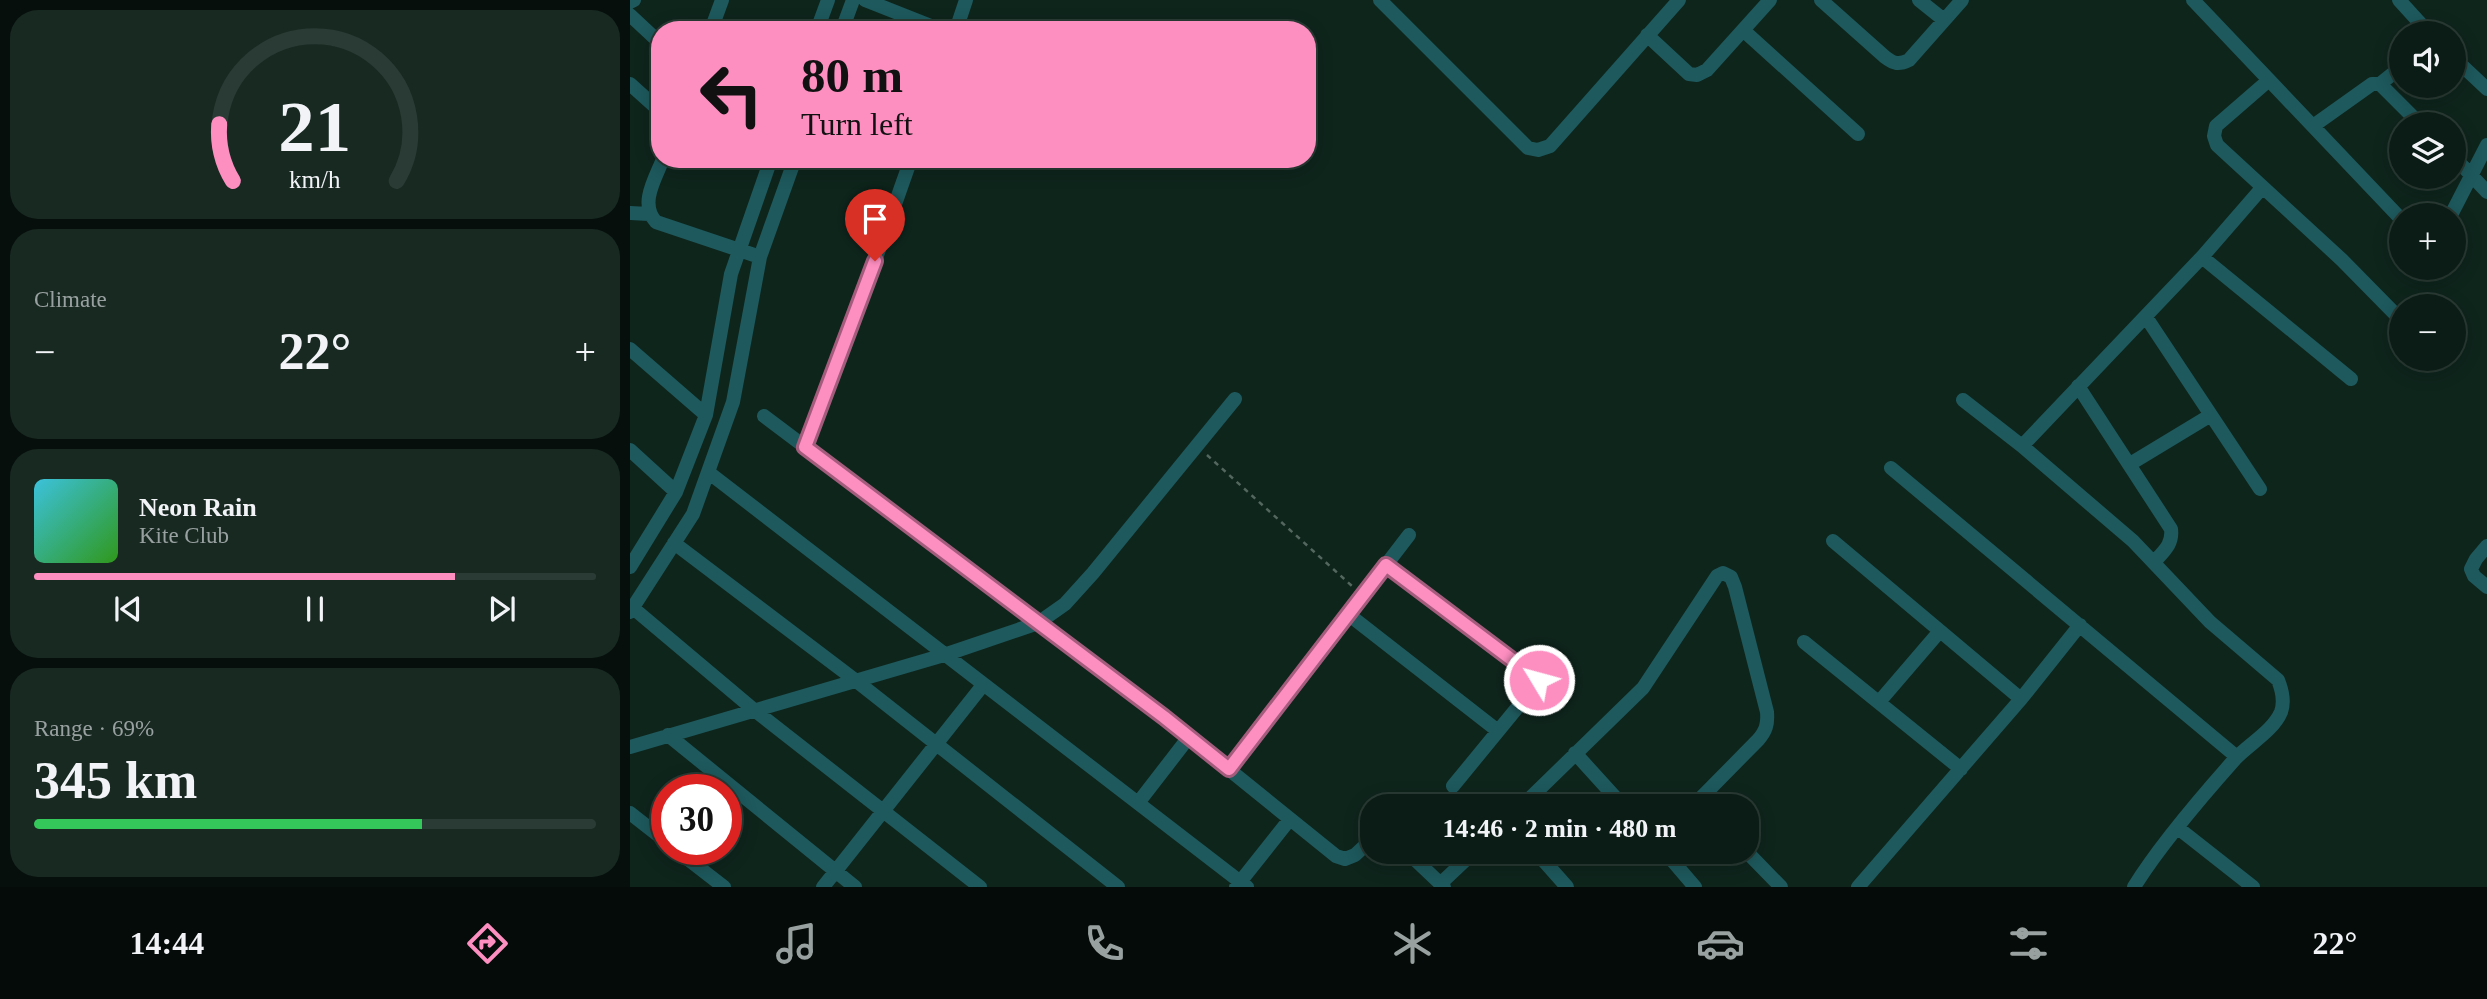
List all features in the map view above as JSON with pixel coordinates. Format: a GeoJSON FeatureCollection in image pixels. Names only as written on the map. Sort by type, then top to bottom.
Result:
{"type":"FeatureCollection","features":[{"type":"Feature","properties":{"kind":"street"},"geometry":{"type":"LineString","coordinates":[[714,21],[722,0]]}},
{"type":"Feature","properties":{"kind":"street"},"geometry":{"type":"LineString","coordinates":[[820,21],[828,0]]}},
{"type":"Feature","properties":{"kind":"street"},"geometry":{"type":"LineString","coordinates":[[845,21],[853,0]]}},
{"type":"Feature","properties":{"kind":"street"},"geometry":{"type":"LineString","coordinates":[[865,0],[918,21]]}},
{"type":"Feature","properties":{"kind":"street"},"geometry":{"type":"LineString","coordinates":[[959,21],[966,0]]}},
{"type":"Feature","properties":{"kind":"street"},"geometry":{"type":"LineString","coordinates":[[1380,0],[1528,148],[1538,150],[1549,146],[1679,0]]}},
{"type":"Feature","properties":{"kind":"street"},"geometry":{"type":"LineString","coordinates":[[1647,36],[1689,74],[1697,75],[1707,70],[1770,0]]}},
{"type":"Feature","properties":{"kind":"street"},"geometry":{"type":"LineString","coordinates":[[1821,0],[1885,57],[1893,63],[1901,64],[1909,60],[1962,0]]}},
{"type":"Feature","properties":{"kind":"street"},"geometry":{"type":"LineString","coordinates":[[1919,0],[1944,20]]}},
{"type":"Feature","properties":{"kind":"street"},"geometry":{"type":"LineString","coordinates":[[2193,0],[2389,206]]}},
{"type":"Feature","properties":{"kind":"street"},"geometry":{"type":"LineString","coordinates":[[2399,0],[2418,21]]}},
{"type":"Feature","properties":{"kind":"street"},"geometry":{"type":"LineString","coordinates":[[630,15],[651,35]]}},
{"type":"Feature","properties":{"kind":"street"},"geometry":{"type":"LineString","coordinates":[[1743,30],[1858,134]]}},
{"type":"Feature","properties":{"kind":"street"},"geometry":{"type":"LineString","coordinates":[[2466,69],[2487,89]]}},
{"type":"Feature","properties":{"kind":"street"},"geometry":{"type":"LineString","coordinates":[[2313,127],[2372,84],[2380,84],[2389,77]]}},
{"type":"Feature","properties":{"kind":"street"},"geometry":{"type":"LineString","coordinates":[[2269,80],[2216,126],[2214,136],[2217,145],[2342,260],[2389,308]]}},
{"type":"Feature","properties":{"kind":"street"},"geometry":{"type":"LineString","coordinates":[[630,84],[651,103]]}},
{"type":"Feature","properties":{"kind":"street"},"geometry":{"type":"LineString","coordinates":[[2380,84],[2408,112]]}},
{"type":"Feature","properties":{"kind":"street"},"geometry":{"type":"LineString","coordinates":[[2457,203],[2487,145]]}},
{"type":"Feature","properties":{"kind":"street"},"geometry":{"type":"LineString","coordinates":[[660,168],[647,202],[649,214],[656,222],[760,257]]}},
{"type":"Feature","properties":{"kind":"street"},"geometry":{"type":"LineString","coordinates":[[632,560],[676,492],[706,415],[731,274],[768,168]]}},
{"type":"Feature","properties":{"kind":"street"},"geometry":{"type":"LineString","coordinates":[[792,168],[760,257],[733,402],[708,472],[692,514],[632,610],[753,709],[980,887]]}},
{"type":"Feature","properties":{"kind":"street"},"geometry":{"type":"LineString","coordinates":[[805,447],[908,168]]}},
{"type":"Feature","properties":{"kind":"street"},"geometry":{"type":"LineString","coordinates":[[2466,170],[2487,192]]}},
{"type":"Feature","properties":{"kind":"street"},"geometry":{"type":"LineString","coordinates":[[2022,446],[2202,257],[2262,188]]}},
{"type":"Feature","properties":{"kind":"street"},"geometry":{"type":"LineString","coordinates":[[630,213],[649,214]]}},
{"type":"Feature","properties":{"kind":"street"},"geometry":{"type":"LineString","coordinates":[[2202,257],[2351,379]]}},
{"type":"Feature","properties":{"kind":"street"},"geometry":{"type":"LineString","coordinates":[[2146,317],[2260,489]]}},
{"type":"Feature","properties":{"kind":"street"},"geometry":{"type":"LineString","coordinates":[[630,349],[706,415]]}},
{"type":"Feature","properties":{"kind":"street"},"geometry":{"type":"LineString","coordinates":[[2078,386],[2171,529],[2170,544],[2154,562]]}},
{"type":"Feature","properties":{"kind":"street"},"geometry":{"type":"LineString","coordinates":[[630,747],[944,654],[1038,623],[1065,604],[1094,573],[1235,398]]}},
{"type":"Feature","properties":{"kind":"street"},"geometry":{"type":"LineString","coordinates":[[1963,400],[2022,446],[2154,562],[2210,622],[2278,680],[2283,692],[2281,711],[2273,724],[2237,757],[2178,828],[2134,887]]}},
{"type":"Feature","properties":{"kind":"street"},"geometry":{"type":"LineString","coordinates":[[2130,464],[2211,415]]}},
{"type":"Feature","properties":{"kind":"street"},"geometry":{"type":"LineString","coordinates":[[764,416],[1189,737],[1336,856],[1345,859],[1360,850]]}},
{"type":"Feature","properties":{"kind":"street"},"geometry":{"type":"LineString","coordinates":[[630,450],[676,492]]}},
{"type":"Feature","properties":{"kind":"street"},"geometry":{"type":"LineString","coordinates":[[1891,468],[2237,757]]}},
{"type":"Feature","properties":{"kind":"street"},"geometry":{"type":"LineString","coordinates":[[708,472],[1241,885],[1290,819]]}},
{"type":"Feature","properties":{"kind":"street"},"geometry":{"type":"LineString","coordinates":[[1229,769],[1409,535]]}},
{"type":"Feature","properties":{"kind":"street"},"geometry":{"type":"LineString","coordinates":[[1833,541],[2021,699]]}},
{"type":"Feature","properties":{"kind":"street"},"geometry":{"type":"LineString","coordinates":[[674,542],[1118,887]]}},
{"type":"Feature","properties":{"kind":"street"},"geometry":{"type":"LineString","coordinates":[[2487,546],[2471,569],[2474,576],[2487,587]]}},
{"type":"Feature","properties":{"kind":"street"},"geometry":{"type":"LineString","coordinates":[[1386,565],[1539,680],[1453,786]]}},
{"type":"Feature","properties":{"kind":"street"},"geometry":{"type":"LineString","coordinates":[[1534,794],[1643,688],[1717,576],[1723,573],[1731,577],[1735,587],[1768,724],[1765,732],[1708,794]]}},
{"type":"Feature","properties":{"kind":"street"},"geometry":{"type":"LineString","coordinates":[[1349,614],[1498,731]]}},
{"type":"Feature","properties":{"kind":"street"},"geometry":{"type":"LineString","coordinates":[[1858,887],[2021,699],[2080,625]]}},
{"type":"Feature","properties":{"kind":"street"},"geometry":{"type":"LineString","coordinates":[[1879,702],[1940,631]]}},
{"type":"Feature","properties":{"kind":"street"},"geometry":{"type":"LineString","coordinates":[[1804,642],[1961,769]]}},
{"type":"Feature","properties":{"kind":"street"},"geometry":{"type":"LineString","coordinates":[[823,887],[984,685]]}},
{"type":"Feature","properties":{"kind":"street"},"geometry":{"type":"LineString","coordinates":[[668,735],[855,887]]}},
{"type":"Feature","properties":{"kind":"street"},"geometry":{"type":"LineString","coordinates":[[1138,803],[1189,737]]}},
{"type":"Feature","properties":{"kind":"street"},"geometry":{"type":"LineString","coordinates":[[1575,753],[1612,794]]}},
{"type":"Feature","properties":{"kind":"street"},"geometry":{"type":"LineString","coordinates":[[630,813],[651,829]]}},
{"type":"Feature","properties":{"kind":"street"},"geometry":{"type":"LineString","coordinates":[[2178,828],[2253,887]]}},
{"type":"Feature","properties":{"kind":"street"},"geometry":{"type":"LineString","coordinates":[[1420,864],[1443,885],[1463,864]]}},
{"type":"Feature","properties":{"kind":"street"},"geometry":{"type":"LineString","coordinates":[[1547,864],[1567,887]]}},
{"type":"Feature","properties":{"kind":"street"},"geometry":{"type":"LineString","coordinates":[[1675,864],[1695,887]]}},
{"type":"Feature","properties":{"kind":"street"},"geometry":{"type":"LineString","coordinates":[[1759,864],[1781,887]]}},
{"type":"Feature","properties":{"kind":"street"},"geometry":{"type":"LineString","coordinates":[[696,865],[724,887]]}},
{"type":"Feature","properties":{"kind":"path"},"geometry":{"type":"LineString","coordinates":[[1196,446],[1362,596]]}},
{"type":"Feature","properties":{"kind":"route"},"geometry":{"type":"LineString","coordinates":[[875,261],[805,447],[1229,769],[1386,565],[1539,680]]}}]}
